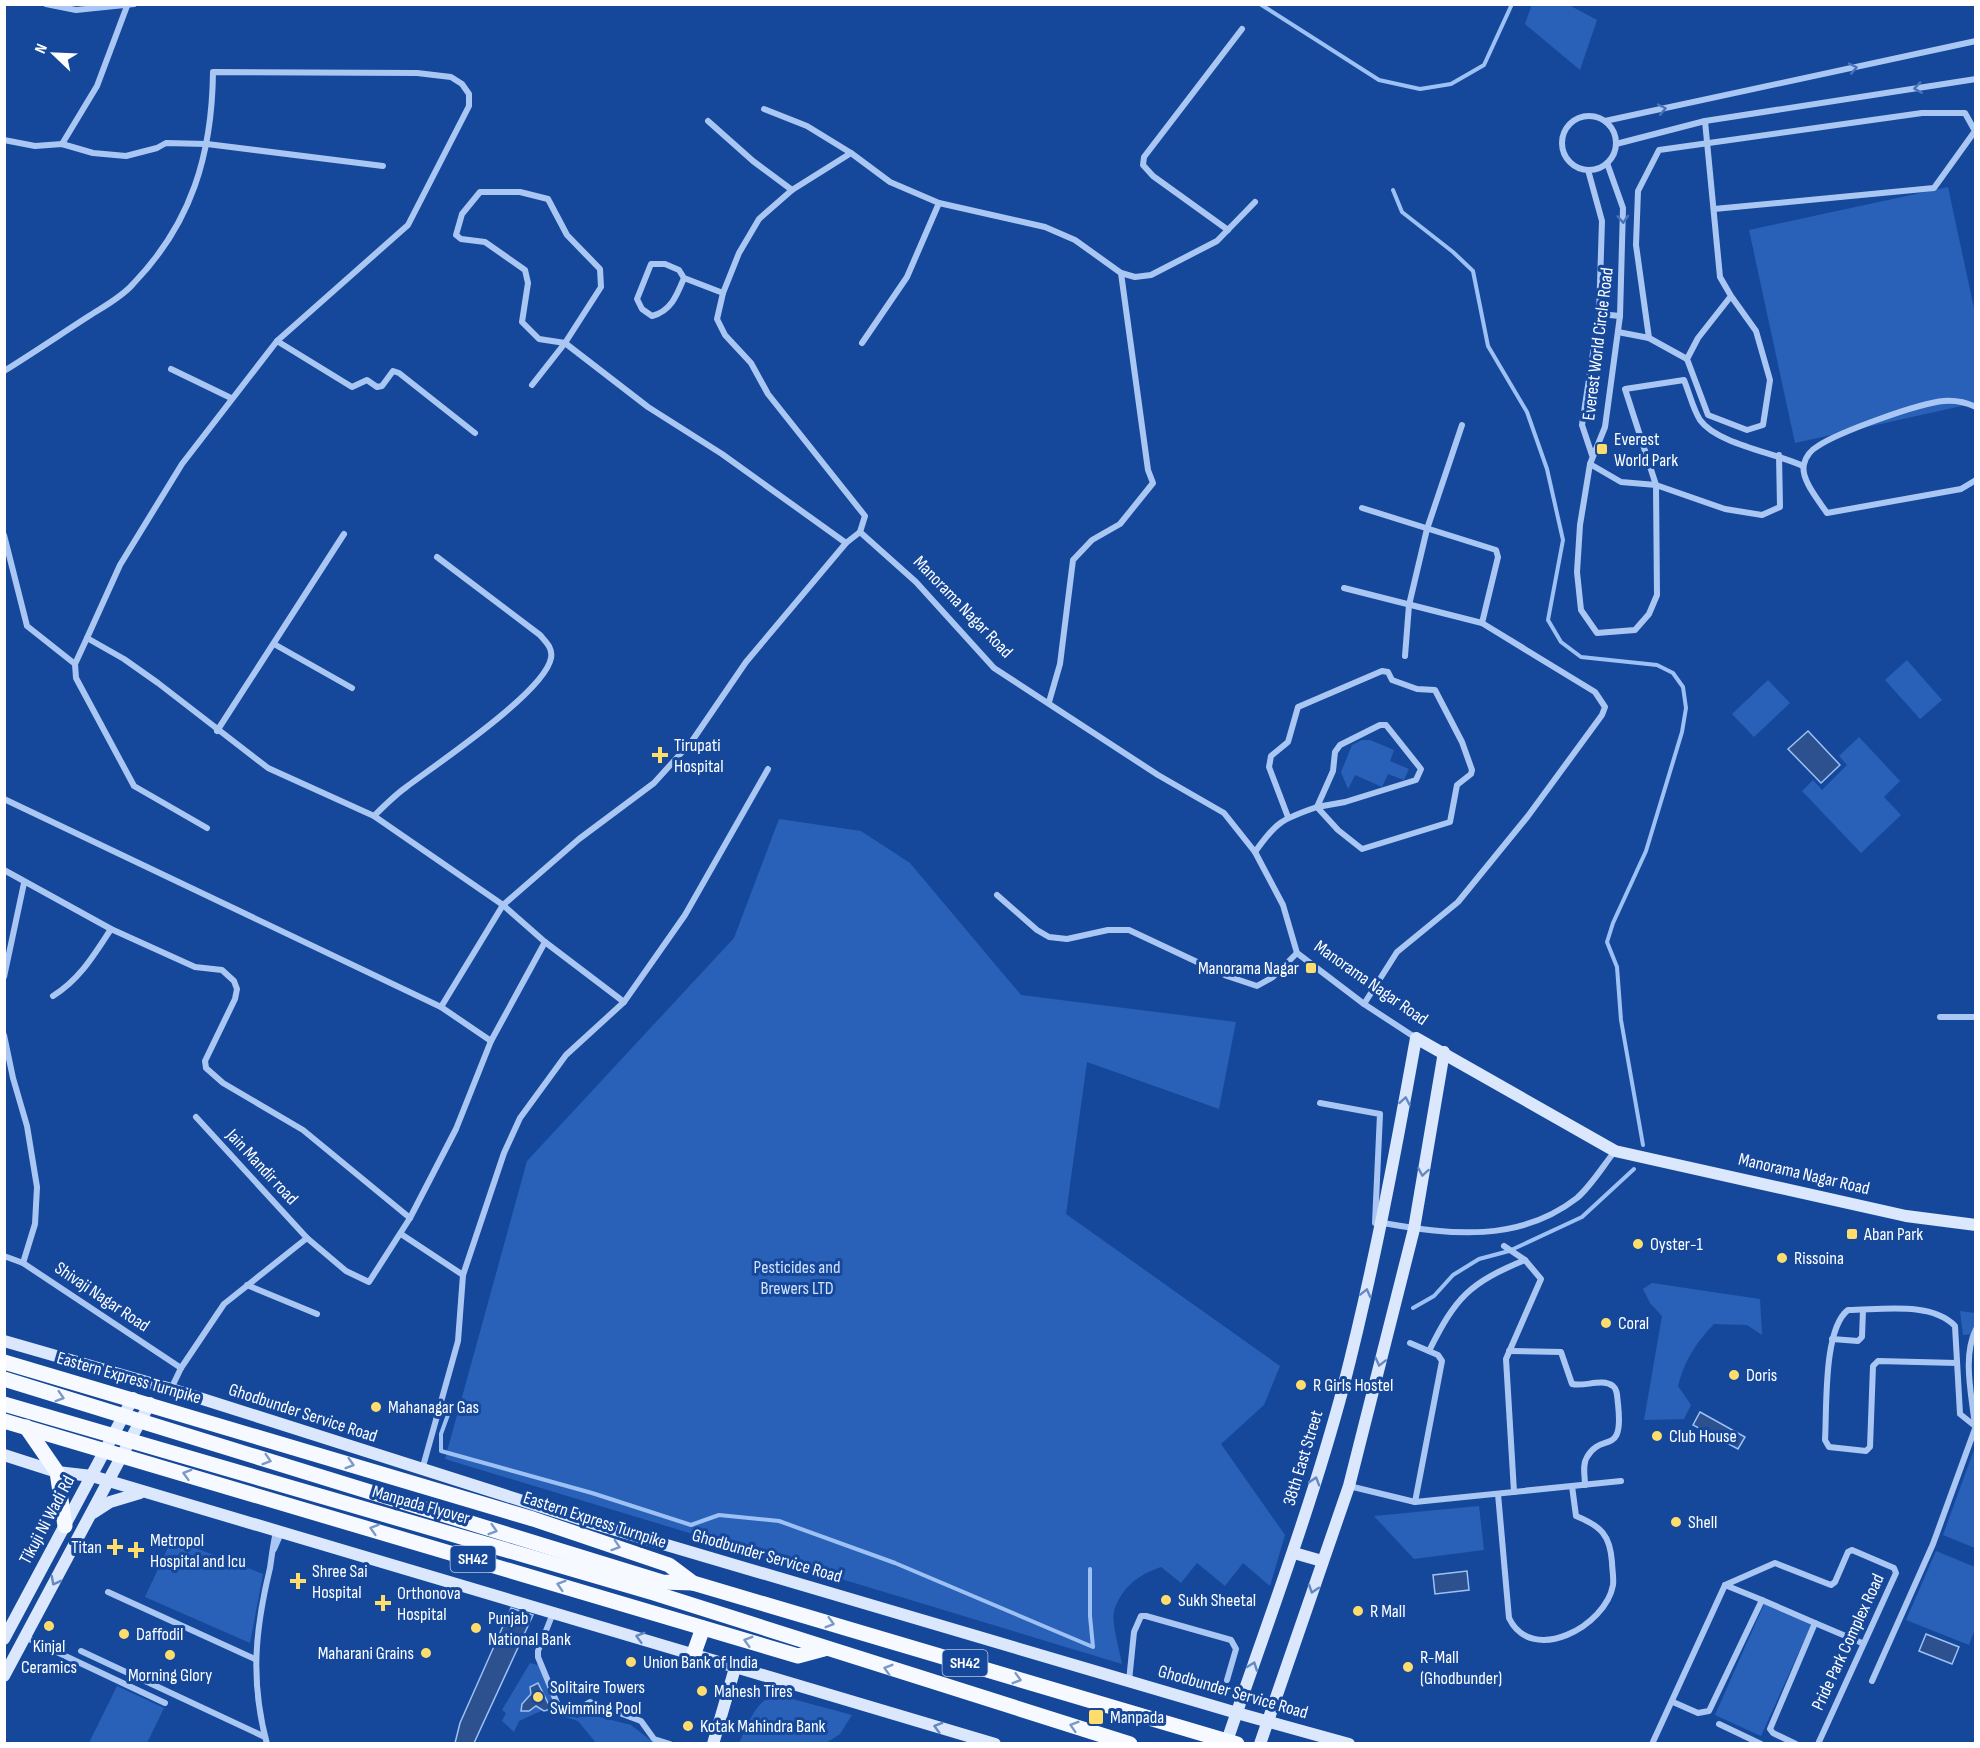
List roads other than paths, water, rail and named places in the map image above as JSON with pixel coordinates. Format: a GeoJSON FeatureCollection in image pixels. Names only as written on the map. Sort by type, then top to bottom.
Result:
{"type":"FeatureCollection","features":[{"type":"Feature","properties":{"kind":"main road","name":"Eastern Express Turnpike"},"geometry":{"type":"LineString","coordinates":[[4,1362],[590,1530],[669,1565],[693,1583],[1232,1742]]}},
{"type":"Feature","properties":{"kind":"main road","name":"Manpada Flyover"},"geometry":{"type":"LineString","coordinates":[[4,1379],[658,1588],[825,1649]]}},
{"type":"Feature","properties":{"kind":"main road","name":"Manpada Flyover"},"geometry":{"type":"LineString","coordinates":[[4,1404],[658,1588],[693,1583]]}},
{"type":"Feature","properties":{"kind":"main road","name":"SH42"},"geometry":{"type":"LineString","coordinates":[[4,1421],[278,1500],[798,1656],[825,1649],[1130,1743]]}},
{"type":"Feature","properties":{"kind":"main road"},"geometry":{"type":"LineString","coordinates":[[26,1427],[57,1472],[65,1526]]}},
{"type":"Feature","properties":{"kind":"main road"},"geometry":{"type":"LineString","coordinates":[[278,1500],[295,1447]]}},
{"type":"Feature","properties":{"kind":"main road"},"geometry":{"type":"LineString","coordinates":[[694,1653],[703,1628]]}},
{"type":"Feature","properties":{"kind":"street"},"geometry":{"type":"LineString","coordinates":[[46,4],[76,10],[135,4]]}},
{"type":"Feature","properties":{"kind":"street"},"geometry":{"type":"LineString","coordinates":[[62,144],[98,86],[127,6]]}},
{"type":"Feature","properties":{"kind":"street"},"geometry":{"type":"LineString","coordinates":[[1228,230],[1153,176],[1143,165],[1144,157],[1242,29]]}},
{"type":"Feature","properties":{"kind":"street"},"geometry":{"type":"LineString","coordinates":[[1605,121],[1615,135],[1616,144],[1607,163],[1588,170],[1572,163],[1566,156],[1563,139],[1566,130],[1579,118],[1588,116],[1605,121],[1976,41]]}},
{"type":"Feature","properties":{"kind":"street"},"geometry":{"type":"LineString","coordinates":[[4,370],[132,286],[153,259],[185,211],[202,170],[207,144],[213,72],[417,73],[451,77],[462,84],[469,94],[469,106],[463,121],[408,225],[277,340],[182,464],[120,565],[75,664],[76,678],[134,786],[207,828]]}},
{"type":"Feature","properties":{"kind":"street"},"geometry":{"type":"LineString","coordinates":[[1616,144],[1705,121],[1976,79]]}},
{"type":"Feature","properties":{"kind":"street"},"geometry":{"type":"LineString","coordinates":[[764,109],[807,126],[851,153],[890,182],[939,203],[1045,227],[1075,240],[1121,273],[1135,277],[1150,275],[1217,241],[1255,202]]}},
{"type":"Feature","properties":{"kind":"street"},"geometry":{"type":"LineString","coordinates":[[1649,338],[1636,245],[1638,191],[1659,150],[1922,113],[1965,113],[1975,131],[1934,188],[1714,209]]}},
{"type":"Feature","properties":{"kind":"street"},"geometry":{"type":"LineString","coordinates":[[708,121],[753,161],[792,190]]}},
{"type":"Feature","properties":{"kind":"street"},"geometry":{"type":"LineString","coordinates":[[1618,332],[1649,338],[1687,359],[1708,415],[1747,430],[1763,425],[1770,380],[1756,331],[1720,277],[1705,121]]}},
{"type":"Feature","properties":{"kind":"street"},"geometry":{"type":"LineString","coordinates":[[4,140],[35,146],[62,144],[93,153],[126,156],[157,148],[166,143],[207,144],[383,166]]}},
{"type":"Feature","properties":{"kind":"street"},"geometry":{"type":"LineString","coordinates":[[441,1007],[503,905],[579,839],[654,783],[692,741],[746,662],[846,543],[860,532],[865,516],[768,394],[751,363],[725,335],[717,319],[723,293],[739,253],[759,219],[792,190],[851,153]]}},
{"type":"Feature","properties":{"kind":"street","name":"Everest World Circle Road"},"geometry":{"type":"LineString","coordinates":[[1593,455],[1605,427],[1620,316],[1623,208],[1607,163]]}},
{"type":"Feature","properties":{"kind":"street","name":"Everest World Circle Road"},"geometry":{"type":"LineString","coordinates":[[1588,170],[1602,221],[1599,314],[1582,425],[1593,455]]}},
{"type":"Feature","properties":{"kind":"street"},"geometry":{"type":"LineString","coordinates":[[532,385],[565,343],[601,286],[600,269],[567,235],[548,199],[520,192],[480,192],[462,214],[456,235],[461,239],[485,242],[525,270],[528,283],[522,322],[538,339],[565,343],[648,407],[722,454],[846,543]]}},
{"type":"Feature","properties":{"kind":"street"},"geometry":{"type":"LineString","coordinates":[[862,343],[907,277],[939,203]]}},
{"type":"Feature","properties":{"kind":"street"},"geometry":{"type":"LineString","coordinates":[[684,278],[676,296],[664,313],[652,316],[642,309],[637,299],[651,264],[665,264],[679,270],[684,278],[723,293]]}},
{"type":"Feature","properties":{"kind":"street"},"geometry":{"type":"LineString","coordinates":[[1049,702],[1061,654],[1073,560],[1092,540],[1120,524],[1153,483],[1148,470],[1121,273]]}},
{"type":"Feature","properties":{"kind":"street"},"geometry":{"type":"LineString","coordinates":[[1687,359],[1698,338],[1731,296]]}},
{"type":"Feature","properties":{"kind":"street"},"geometry":{"type":"LineString","coordinates":[[1599,314],[1620,316]]}},
{"type":"Feature","properties":{"kind":"street"},"geometry":{"type":"LineString","coordinates":[[277,340],[352,387],[367,380],[377,387],[382,386],[393,371],[399,373],[475,433]]}},
{"type":"Feature","properties":{"kind":"street"},"geometry":{"type":"LineString","coordinates":[[171,369],[231,398]]}},
{"type":"Feature","properties":{"kind":"street"},"geometry":{"type":"LineString","coordinates":[[1593,455],[1580,525],[1577,573],[1581,610],[1597,633],[1635,630],[1649,614],[1657,596],[1656,485],[1625,389],[1684,380],[1700,419],[1709,428],[1740,445],[1779,455],[1803,466]]}},
{"type":"Feature","properties":{"kind":"street"},"geometry":{"type":"LineString","coordinates":[[1976,407],[1961,400],[1942,401],[1865,424],[1818,446],[1808,454],[1803,466],[1806,480],[1827,513],[1961,489],[1976,480]]}},
{"type":"Feature","properties":{"kind":"street"},"geometry":{"type":"LineString","coordinates":[[1405,656],[1409,605],[1427,529],[1462,425]]}},
{"type":"Feature","properties":{"kind":"street"},"geometry":{"type":"LineString","coordinates":[[1590,464],[1621,482],[1656,485],[1725,509],[1762,515],[1780,507],[1779,455]]}},
{"type":"Feature","properties":{"kind":"street"},"geometry":{"type":"LineString","coordinates":[[1362,508],[1496,550],[1498,557],[1482,623]]}},
{"type":"Feature","properties":{"kind":"street","name":"Manorama Nagar Road"},"geometry":{"type":"LineString","coordinates":[[860,532],[916,582],[994,668],[1158,775],[1224,813],[1255,852],[1283,904],[1297,953],[1364,1004],[1416,1038],[1615,1151],[1906,1216],[1976,1225]]}},
{"type":"Feature","properties":{"kind":"street"},"geometry":{"type":"LineString","coordinates":[[217,731],[344,534]]}},
{"type":"Feature","properties":{"kind":"street"},"geometry":{"type":"LineString","coordinates":[[4,535],[27,626],[75,664]]}},
{"type":"Feature","properties":{"kind":"street"},"geometry":{"type":"LineString","coordinates":[[374,816],[402,789],[477,734],[539,681],[552,657],[550,646],[540,634],[437,557]]}},
{"type":"Feature","properties":{"kind":"street"},"geometry":{"type":"LineString","coordinates":[[1344,588],[1482,623],[1595,692],[1602,700],[1604,711],[1528,816],[1465,893],[1397,952],[1364,1004]]}},
{"type":"Feature","properties":{"kind":"street"},"geometry":{"type":"LineString","coordinates":[[87,638],[124,659],[158,683],[217,731],[268,768],[374,816],[503,905],[544,942],[624,1002]]}},
{"type":"Feature","properties":{"kind":"street"},"geometry":{"type":"LineString","coordinates":[[274,644],[352,688]]}},
{"type":"Feature","properties":{"kind":"street"},"geometry":{"type":"LineString","coordinates":[[1288,817],[1269,767],[1272,756],[1288,742],[1298,707],[1382,671],[1388,672],[1392,680],[1417,689],[1435,690],[1462,742],[1472,770],[1471,774],[1457,785],[1450,822],[1362,849],[1338,830],[1317,807]]}},
{"type":"Feature","properties":{"kind":"street"},"geometry":{"type":"LineString","coordinates":[[1255,852],[1271,830],[1288,817],[1416,780],[1421,769],[1396,735],[1386,725],[1380,724],[1340,745],[1335,752],[1333,771],[1317,807]]}},
{"type":"Feature","properties":{"kind":"street"},"geometry":{"type":"LineString","coordinates":[[422,1470],[458,1341],[463,1275],[504,1153],[520,1118],[566,1055],[624,1002],[685,915],[768,769]]}},
{"type":"Feature","properties":{"kind":"street"},"geometry":{"type":"LineString","coordinates":[[4,798],[441,1007],[491,1041]]}},
{"type":"Feature","properties":{"kind":"street"},"geometry":{"type":"LineString","coordinates":[[4,870],[111,929],[195,967],[222,970],[234,981],[237,989],[235,999],[205,1061],[206,1068],[224,1083],[303,1131],[410,1218]]}},
{"type":"Feature","properties":{"kind":"street"},"geometry":{"type":"LineString","coordinates":[[4,977],[24,883]]}},
{"type":"Feature","properties":{"kind":"street"},"geometry":{"type":"LineString","coordinates":[[997,895],[1037,930],[1049,937],[1067,939],[1108,930],[1129,930],[1227,976],[1257,986],[1273,977],[1297,953]]}},
{"type":"Feature","properties":{"kind":"street"},"geometry":{"type":"LineString","coordinates":[[53,996],[70,986],[111,929]]}},
{"type":"Feature","properties":{"kind":"street"},"geometry":{"type":"LineString","coordinates":[[463,1275],[401,1234],[456,1129],[491,1041],[544,942]]}},
{"type":"Feature","properties":{"kind":"street"},"geometry":{"type":"LineString","coordinates":[[1940,1017],[1976,1017]]}},
{"type":"Feature","properties":{"kind":"street"},"geometry":{"type":"LineString","coordinates":[[4,1035],[13,1078],[27,1126],[37,1187],[35,1224],[23,1263]]}},
{"type":"Feature","properties":{"kind":"street","name":"38th East Street"},"geometry":{"type":"LineString","coordinates":[[1232,1742],[1236,1713],[1294,1553],[1342,1389],[1379,1223],[1416,1038]]}},
{"type":"Feature","properties":{"kind":"street"},"geometry":{"type":"LineString","coordinates":[[1260,1743],[1349,1486],[1414,1229],[1444,1052]]}},
{"type":"Feature","properties":{"kind":"street"},"geometry":{"type":"LineString","coordinates":[[1320,1103],[1380,1114],[1379,1223],[1414,1229],[1487,1234],[1506,1231],[1550,1215],[1579,1196],[1615,1151]]}},
{"type":"Feature","properties":{"kind":"street","name":"Jain Mandir road"},"geometry":{"type":"LineString","coordinates":[[196,1117],[307,1238],[346,1271],[369,1282],[401,1234]]}},
{"type":"Feature","properties":{"kind":"street"},"geometry":{"type":"LineString","coordinates":[[171,1389],[181,1368],[224,1304],[307,1238]]}},
{"type":"Feature","properties":{"kind":"street"},"geometry":{"type":"LineString","coordinates":[[1504,1245],[1525,1260],[1541,1279],[1506,1359],[1514,1492]]}},
{"type":"Feature","properties":{"kind":"street","name":"Shivaji Nagar Road"},"geometry":{"type":"LineString","coordinates":[[4,1256],[23,1263],[181,1368]]}},
{"type":"Feature","properties":{"kind":"street"},"geometry":{"type":"LineString","coordinates":[[1428,1351],[1448,1313],[1467,1291],[1480,1280],[1525,1260]]}},
{"type":"Feature","properties":{"kind":"street"},"geometry":{"type":"LineString","coordinates":[[247,1285],[317,1314]]}},
{"type":"Feature","properties":{"kind":"street"},"geometry":{"type":"LineString","coordinates":[[1957,1363],[1878,1361],[1873,1366],[1870,1447],[1866,1451],[1829,1447],[1825,1440],[1832,1339],[1840,1316],[1848,1310],[1925,1311],[1947,1318],[1955,1326],[1960,1414],[1975,1426]]}},
{"type":"Feature","properties":{"kind":"street"},"geometry":{"type":"LineString","coordinates":[[1832,1339],[1858,1341],[1862,1337],[1863,1310]]}},
{"type":"Feature","properties":{"kind":"street"},"geometry":{"type":"LineString","coordinates":[[1872,1681],[1933,1544],[1975,1426],[1969,1364],[1970,1340],[1976,1329]]}},
{"type":"Feature","properties":{"kind":"street","name":"Ghodbunder Service Road"},"geometry":{"type":"LineString","coordinates":[[4,1341],[171,1389],[422,1470],[590,1530],[1349,1743]]}},
{"type":"Feature","properties":{"kind":"street"},"geometry":{"type":"LineString","coordinates":[[1410,1343],[1438,1355],[1442,1361],[1415,1502]]}},
{"type":"Feature","properties":{"kind":"street"},"geometry":{"type":"LineString","coordinates":[[1509,1351],[1561,1352],[1572,1384],[1602,1382],[1613,1386],[1617,1392],[1620,1425],[1617,1436],[1587,1457],[1584,1465],[1585,1485]]}},
{"type":"Feature","properties":{"kind":"street","name":"Tikuji Ni Wadi Rd"},"geometry":{"type":"LineString","coordinates":[[4,1639],[133,1398]]}},
{"type":"Feature","properties":{"kind":"street","name":"Tikuji Ni Wadi Rd"},"geometry":{"type":"LineString","coordinates":[[4,1676],[150,1403]]}},
{"type":"Feature","properties":{"kind":"street"},"geometry":{"type":"LineString","coordinates":[[4,1455],[57,1472],[92,1476],[694,1653],[735,1668],[995,1743]]}},
{"type":"Feature","properties":{"kind":"street"},"geometry":{"type":"LineString","coordinates":[[1349,1486],[1415,1502],[1621,1481]]}},
{"type":"Feature","properties":{"kind":"street"},"geometry":{"type":"LineString","coordinates":[[1498,1494],[1509,1618],[1520,1633],[1534,1638],[1562,1639],[1581,1629],[1602,1607],[1613,1586],[1608,1537],[1599,1526],[1576,1516],[1572,1486]]}},
{"type":"Feature","properties":{"kind":"street"},"geometry":{"type":"LineString","coordinates":[[90,1515],[121,1497],[144,1493]]}},
{"type":"Feature","properties":{"kind":"street"},"geometry":{"type":"LineString","coordinates":[[266,1740],[256,1695],[255,1659],[263,1596],[279,1532]]}},
{"type":"Feature","properties":{"kind":"street","name":"Pride Park Complex Road"},"geometry":{"type":"LineString","coordinates":[[1725,1586],[1775,1563],[1831,1584],[1835,1582],[1848,1552],[1852,1550],[1894,1568],[1896,1573],[1818,1743]]}},
{"type":"Feature","properties":{"kind":"street"},"geometry":{"type":"LineString","coordinates":[[1294,1553],[1323,1561]]}},
{"type":"Feature","properties":{"kind":"street"},"geometry":{"type":"LineString","coordinates":[[1652,1743],[1725,1586],[1862,1643]]}},
{"type":"Feature","properties":{"kind":"street"},"geometry":{"type":"LineString","coordinates":[[108,1592],[255,1659]]}},
{"type":"Feature","properties":{"kind":"street"},"geometry":{"type":"LineString","coordinates":[[1673,1702],[1698,1713],[1709,1711],[1762,1600]]}},
{"type":"Feature","properties":{"kind":"street"},"geometry":{"type":"LineString","coordinates":[[553,1612],[538,1651],[538,1657],[560,1708],[571,1713],[590,1702],[641,1720],[654,1739],[670,1743]]}},
{"type":"Feature","properties":{"kind":"street"},"geometry":{"type":"LineString","coordinates":[[1129,1682],[1134,1632],[1141,1616],[1232,1640],[1236,1649],[1227,1680]]}},
{"type":"Feature","properties":{"kind":"street"},"geometry":{"type":"LineString","coordinates":[[1796,1743],[1773,1733],[1770,1729],[1815,1623]]}},
{"type":"Feature","properties":{"kind":"street"},"geometry":{"type":"LineString","coordinates":[[25,1637],[165,1703]]}},
{"type":"Feature","properties":{"kind":"street"},"geometry":{"type":"LineString","coordinates":[[81,1651],[266,1740]]}},
{"type":"Feature","properties":{"kind":"street"},"geometry":{"type":"LineString","coordinates":[[713,1743],[735,1668]]}},
{"type":"Feature","properties":{"kind":"street"},"geometry":{"type":"LineString","coordinates":[[1719,1724],[1761,1743]]}},
{"type":"Feature","properties":{"kind":"waterway"},"geometry":{"type":"LineString","coordinates":[[1260,4],[1379,80],[1420,89],[1451,84],[1484,65],[1512,4]]}},
{"type":"Feature","properties":{"kind":"waterway"},"geometry":{"type":"LineString","coordinates":[[1393,190],[1402,212],[1453,252],[1473,271],[1488,346],[1527,412],[1547,469],[1563,540],[1548,620],[1561,642],[1581,657],[1657,665],[1673,673],[1683,687],[1686,708],[1682,732],[1646,851],[1613,923],[1607,942],[1617,967],[1621,1020],[1643,1145]]}},
{"type":"Feature","properties":{"kind":"waterway"},"geometry":{"type":"LineString","coordinates":[[1413,1308],[1434,1296],[1453,1275],[1479,1259],[1509,1251],[1582,1217],[1634,1169]]}},
{"type":"Feature","properties":{"kind":"waterway"},"geometry":{"type":"LineString","coordinates":[[449,1412],[441,1434],[441,1451],[592,1493],[691,1525],[719,1515],[779,1521],[895,1563],[1093,1647],[1090,1616],[1090,1569]]}},
{"type":"Feature","properties":{"kind":"place","name":"Everest World Park"},"geometry":{"type":"Point","coordinates":[1602,449]}},
{"type":"Feature","properties":{"kind":"place","name":"Tirupati Hospital"},"geometry":{"type":"Point","coordinates":[660,755]}},
{"type":"Feature","properties":{"kind":"place","name":"Manorama Nagar"},"geometry":{"type":"Point","coordinates":[1311,968]}},
{"type":"Feature","properties":{"kind":"place","name":"Aban Park"},"geometry":{"type":"Point","coordinates":[1852,1234]}},
{"type":"Feature","properties":{"kind":"place","name":"Oyster-1"},"geometry":{"type":"Point","coordinates":[1638,1244]}},
{"type":"Feature","properties":{"kind":"place","name":"Rissoina"},"geometry":{"type":"Point","coordinates":[1782,1258]}},
{"type":"Feature","properties":{"kind":"place","name":"Coral"},"geometry":{"type":"Point","coordinates":[1606,1323]}},
{"type":"Feature","properties":{"kind":"place","name":"Doris"},"geometry":{"type":"Point","coordinates":[1734,1375]}},
{"type":"Feature","properties":{"kind":"place","name":"R Girls Hostel"},"geometry":{"type":"Point","coordinates":[1301,1385]}},
{"type":"Feature","properties":{"kind":"place","name":"Mahanagar Gas"},"geometry":{"type":"Point","coordinates":[376,1407]}},
{"type":"Feature","properties":{"kind":"place","name":"Club House"},"geometry":{"type":"Point","coordinates":[1657,1436]}},
{"type":"Feature","properties":{"kind":"place","name":"Shell"},"geometry":{"type":"Point","coordinates":[1676,1522]}},
{"type":"Feature","properties":{"kind":"place","name":"Titan"},"geometry":{"type":"Point","coordinates":[115,1547]}},
{"type":"Feature","properties":{"kind":"place","name":"Metropol Hospital and Icu"},"geometry":{"type":"Point","coordinates":[136,1550]}},
{"type":"Feature","properties":{"kind":"place","name":"Shree Sai Hospital"},"geometry":{"type":"Point","coordinates":[298,1581]}},
{"type":"Feature","properties":{"kind":"place","name":"Sukh Sheetal"},"geometry":{"type":"Point","coordinates":[1166,1600]}},
{"type":"Feature","properties":{"kind":"place","name":"Orthonova Hospital"},"geometry":{"type":"Point","coordinates":[383,1603]}},
{"type":"Feature","properties":{"kind":"place","name":"R Mall"},"geometry":{"type":"Point","coordinates":[1358,1611]}},
{"type":"Feature","properties":{"kind":"place","name":"Kinjal Ceramics"},"geometry":{"type":"Point","coordinates":[49,1626]}},
{"type":"Feature","properties":{"kind":"place","name":"Punjab National Bank"},"geometry":{"type":"Point","coordinates":[476,1628]}},
{"type":"Feature","properties":{"kind":"place","name":"Daffodil"},"geometry":{"type":"Point","coordinates":[124,1634]}},
{"type":"Feature","properties":{"kind":"place","name":"Maharani Grains"},"geometry":{"type":"Point","coordinates":[426,1653]}},
{"type":"Feature","properties":{"kind":"place","name":"Morning Glory"},"geometry":{"type":"Point","coordinates":[170,1655]}},
{"type":"Feature","properties":{"kind":"place","name":"Union Bank of India"},"geometry":{"type":"Point","coordinates":[631,1662]}},
{"type":"Feature","properties":{"kind":"place","name":"R-Mall (Ghodbunder)"},"geometry":{"type":"Point","coordinates":[1408,1667]}},
{"type":"Feature","properties":{"kind":"place","name":"Mahesh Tires"},"geometry":{"type":"Point","coordinates":[702,1691]}},
{"type":"Feature","properties":{"kind":"place","name":"Solitaire Towers Swimming Pool"},"geometry":{"type":"Point","coordinates":[538,1697]}},
{"type":"Feature","properties":{"kind":"place","name":"Manpada"},"geometry":{"type":"Point","coordinates":[1096,1717]}},
{"type":"Feature","properties":{"kind":"place","name":"Kotak Mahindra Bank"},"geometry":{"type":"Point","coordinates":[688,1726]}},
{"type":"Feature","properties":{"kind":"park label","name":"Pesticides and Brewers LTD"},"geometry":{"type":"Point","coordinates":[797,1277]}}]}
